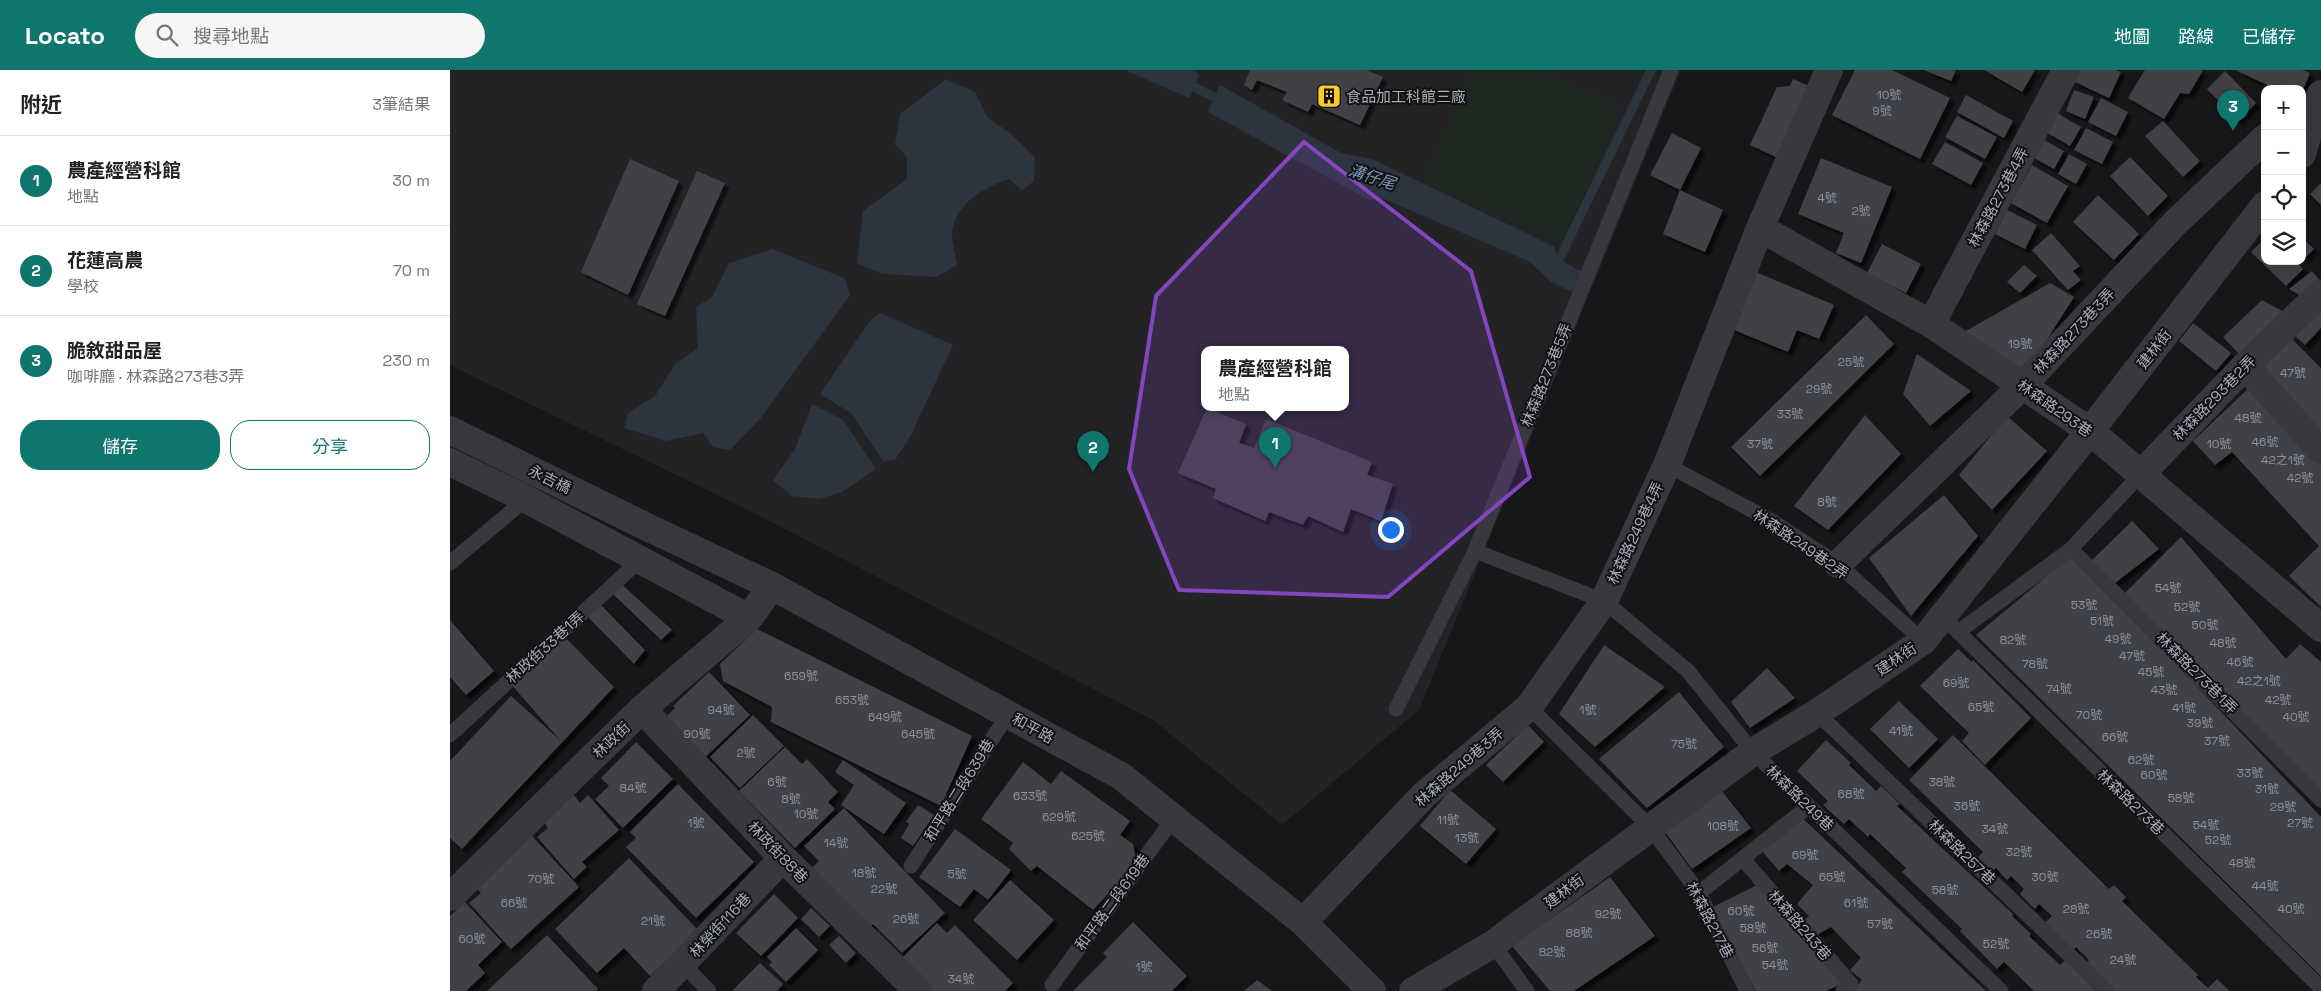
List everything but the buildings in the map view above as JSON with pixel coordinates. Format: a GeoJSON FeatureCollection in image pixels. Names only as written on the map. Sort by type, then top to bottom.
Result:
{"type":"FeatureCollection","features":[{"type":"Feature","properties":{"kind":"street"},"geometry":{"type":"LineString","coordinates":[[1667,465],[1760,228],[1829,70]]}},
{"type":"Feature","properties":{"kind":"street","name":"林森路273巷4弄"},"geometry":{"type":"LineString","coordinates":[[1931,324],[2066,70]]}},
{"type":"Feature","properties":{"kind":"street"},"geometry":{"type":"LineString","coordinates":[[2306,135],[2313,102]]}},
{"type":"Feature","properties":{"kind":"street","name":"林森路273巷3弄"},"geometry":{"type":"LineString","coordinates":[[1838,564],[2023,385],[2176,223],[2261,142]]}},
{"type":"Feature","properties":{"kind":"street","name":"建林街"},"geometry":{"type":"LineString","coordinates":[[1413,991],[1493,944],[1753,752],[1817,713],[1950,624],[2090,431],[2261,210]]}},
{"type":"Feature","properties":{"kind":"street","name":"林森路293巷"},"geometry":{"type":"LineString","coordinates":[[1760,228],[1931,324],[2090,431],[2321,628]]}},
{"type":"Feature","properties":{"kind":"street","name":"林森路293巷2弄"},"geometry":{"type":"LineString","coordinates":[[2140,475],[2245,366],[2321,293]]}},
{"type":"Feature","properties":{"kind":"street"},"geometry":{"type":"LineString","coordinates":[[2245,366],[2321,450]]}},
{"type":"Feature","properties":{"kind":"street","name":"永吉橋"},"geometry":{"type":"LineString","coordinates":[[450,430],[650,528]]}},
{"type":"Feature","properties":{"kind":"street"},"geometry":{"type":"LineString","coordinates":[[450,462],[749,618]]}},
{"type":"Feature","properties":{"kind":"street","name":"林森路249巷4弄"},"geometry":{"type":"LineString","coordinates":[[1604,601],[1667,465]]}},
{"type":"Feature","properties":{"kind":"street","name":"和平路"},"geometry":{"type":"LineString","coordinates":[[650,528],[772,586],[1121,776],[1303,922],[1372,991]]}},
{"type":"Feature","properties":{"kind":"street","name":"林政街"},"geometry":{"type":"LineString","coordinates":[[452,892],[642,709],[749,618],[772,586]]}},
{"type":"Feature","properties":{"kind":"street","name":"林森路249巷3弄"},"geometry":{"type":"LineString","coordinates":[[1303,922],[1425,794],[1529,707],[1604,601]]}},
{"type":"Feature","properties":{"kind":"street","name":"林政街88巷"},"geometry":{"type":"LineString","coordinates":[[642,709],[784,858],[918,991]]}},
{"type":"Feature","properties":{"kind":"street","name":"林榮街116巷"},"geometry":{"type":"LineString","coordinates":[[656,991],[784,858]]}},
{"type":"Feature","properties":{"kind":"lane","name":"林森路273巷5弄"},"geometry":{"type":"LineString","coordinates":[[1396,708],[1475,551],[1671,70]]}},
{"type":"Feature","properties":{"kind":"lane","name":"林森路249巷2弄"},"geometry":{"type":"LineString","coordinates":[[1667,465],[1772,521],[1838,564],[1923,641]]}},
{"type":"Feature","properties":{"kind":"lane"},"geometry":{"type":"LineString","coordinates":[[1950,624],[2071,549],[2140,475]]}},
{"type":"Feature","properties":{"kind":"lane"},"geometry":{"type":"LineString","coordinates":[[450,563],[526,500]]}},
{"type":"Feature","properties":{"kind":"lane","name":"林森路273巷1弄"},"geometry":{"type":"LineString","coordinates":[[2071,549],[2321,800]]}},
{"type":"Feature","properties":{"kind":"lane"},"geometry":{"type":"LineString","coordinates":[[1475,551],[1604,601]]}},
{"type":"Feature","properties":{"kind":"lane","name":"林政街33巷1弄"},"geometry":{"type":"LineString","coordinates":[[450,735],[640,560]]}},
{"type":"Feature","properties":{"kind":"lane","name":"林森路249巷"},"geometry":{"type":"LineString","coordinates":[[1604,601],[1688,670],[1753,752],[2001,991]]}},
{"type":"Feature","properties":{"kind":"lane","name":"林森路273巷"},"geometry":{"type":"LineString","coordinates":[[1950,624],[2321,988]]}},
{"type":"Feature","properties":{"kind":"lane","name":"林森路217巷"},"geometry":{"type":"LineString","coordinates":[[1529,707],[1650,827],[1699,893],[1747,991]]}},
{"type":"Feature","properties":{"kind":"lane","name":"林森路257巷"},"geometry":{"type":"LineString","coordinates":[[1817,713],[2106,991]]}},
{"type":"Feature","properties":{"kind":"lane","name":"和平路二段639巷"},"geometry":{"type":"LineString","coordinates":[[911,866],[1008,714]]}},
{"type":"Feature","properties":{"kind":"lane"},"geometry":{"type":"LineString","coordinates":[[1699,893],[1809,806]]}},
{"type":"Feature","properties":{"kind":"lane","name":"和平路二段619巷"},"geometry":{"type":"LineString","coordinates":[[1052,985],[1173,819]]}},
{"type":"Feature","properties":{"kind":"lane","name":"林森路243巷"},"geometry":{"type":"LineString","coordinates":[[1743,859],[1851,984],[1843,991]]}},
{"type":"Feature","properties":{"kind":"lane"},"geometry":{"type":"LineString","coordinates":[[1493,944],[1526,991]]}},
{"type":"Feature","properties":{"kind":"lane"},"geometry":{"type":"LineString","coordinates":[[683,964],[709,991]]}},
{"type":"Feature","properties":{"kind":"highlighted area"},"geometry":{"type":"Polygon","coordinates":[[[1304,142],[1471,271],[1530,477],[1388,597],[1179,590],[1129,469],[1156,296],[1304,142]]]}},
{"type":"Feature","properties":{"kind":"shaded area"},"geometry":{"type":"Polygon","coordinates":[[[450,70],[1681,70],[1419,710],[1282,825],[1153,720],[744,508],[450,365],[450,70]]]}},
{"type":"Feature","properties":{"kind":"shaded area"},"geometry":{"type":"Polygon","coordinates":[[[1474,70],[1539,70],[1621,107],[1561,244],[1422,179],[1474,70]]]}},
{"type":"Feature","properties":{"kind":"water"},"geometry":{"type":"Polygon","coordinates":[[[1125,70],[1194,70],[1199,75],[1189,98],[1125,70]]]}},
{"type":"Feature","properties":{"kind":"water"},"geometry":{"type":"Polygon","coordinates":[[[946,79],[975,92],[988,118],[1009,132],[1035,157],[1034,181],[1022,190],[1009,179],[999,182],[980,192],[964,206],[954,224],[952,235],[957,265],[936,277],[882,274],[857,263],[863,211],[907,179],[907,157],[895,144],[900,114],[946,79]]]}},
{"type":"Feature","properties":{"kind":"water"},"geometry":{"type":"Polygon","coordinates":[[[1220,85],[1341,153],[1372,159],[1555,247],[1557,258],[1584,273],[1576,294],[1551,282],[1530,262],[1382,198],[1369,200],[1208,112],[1220,85]]]}},
{"type":"Feature","properties":{"kind":"water"},"geometry":{"type":"Polygon","coordinates":[[[772,249],[844,278],[850,295],[759,420],[730,450],[713,447],[703,433],[666,441],[624,428],[628,413],[655,396],[675,364],[698,348],[696,307],[712,297],[729,263],[772,249]]]}},
{"type":"Feature","properties":{"kind":"water"},"geometry":{"type":"Polygon","coordinates":[[[880,313],[953,345],[910,437],[895,460],[883,461],[851,413],[820,394],[869,322],[880,313]]]}},
{"type":"Feature","properties":{"kind":"water"},"geometry":{"type":"Polygon","coordinates":[[[812,404],[843,420],[876,469],[842,492],[819,499],[792,496],[773,480],[795,449],[812,404]]]}},
{"type":"Feature","properties":{"kind":"waterway"},"geometry":{"type":"LineString","coordinates":[[1555,268],[1651,70]]}},
{"type":"Feature","properties":{"kind":"waterway","name":"溝仔尾"},"geometry":{"type":"LineString","coordinates":[[1184,82],[1224,102]]}},
{"type":"Feature","properties":{"kind":"place","name":"食品加工科館三廠"},"geometry":{"type":"Point","coordinates":[1329,96]}},
{"type":"Feature","properties":{"kind":"place","name":"脆敘甜品屋"},"geometry":{"type":"Point","coordinates":[2233,131]}},
{"type":"Feature","properties":{"kind":"place","name":"農產經營科館"},"geometry":{"type":"Point","coordinates":[1275,468]}},
{"type":"Feature","properties":{"kind":"place","name":"花蓮高農"},"geometry":{"type":"Point","coordinates":[1093,472]}}]}
